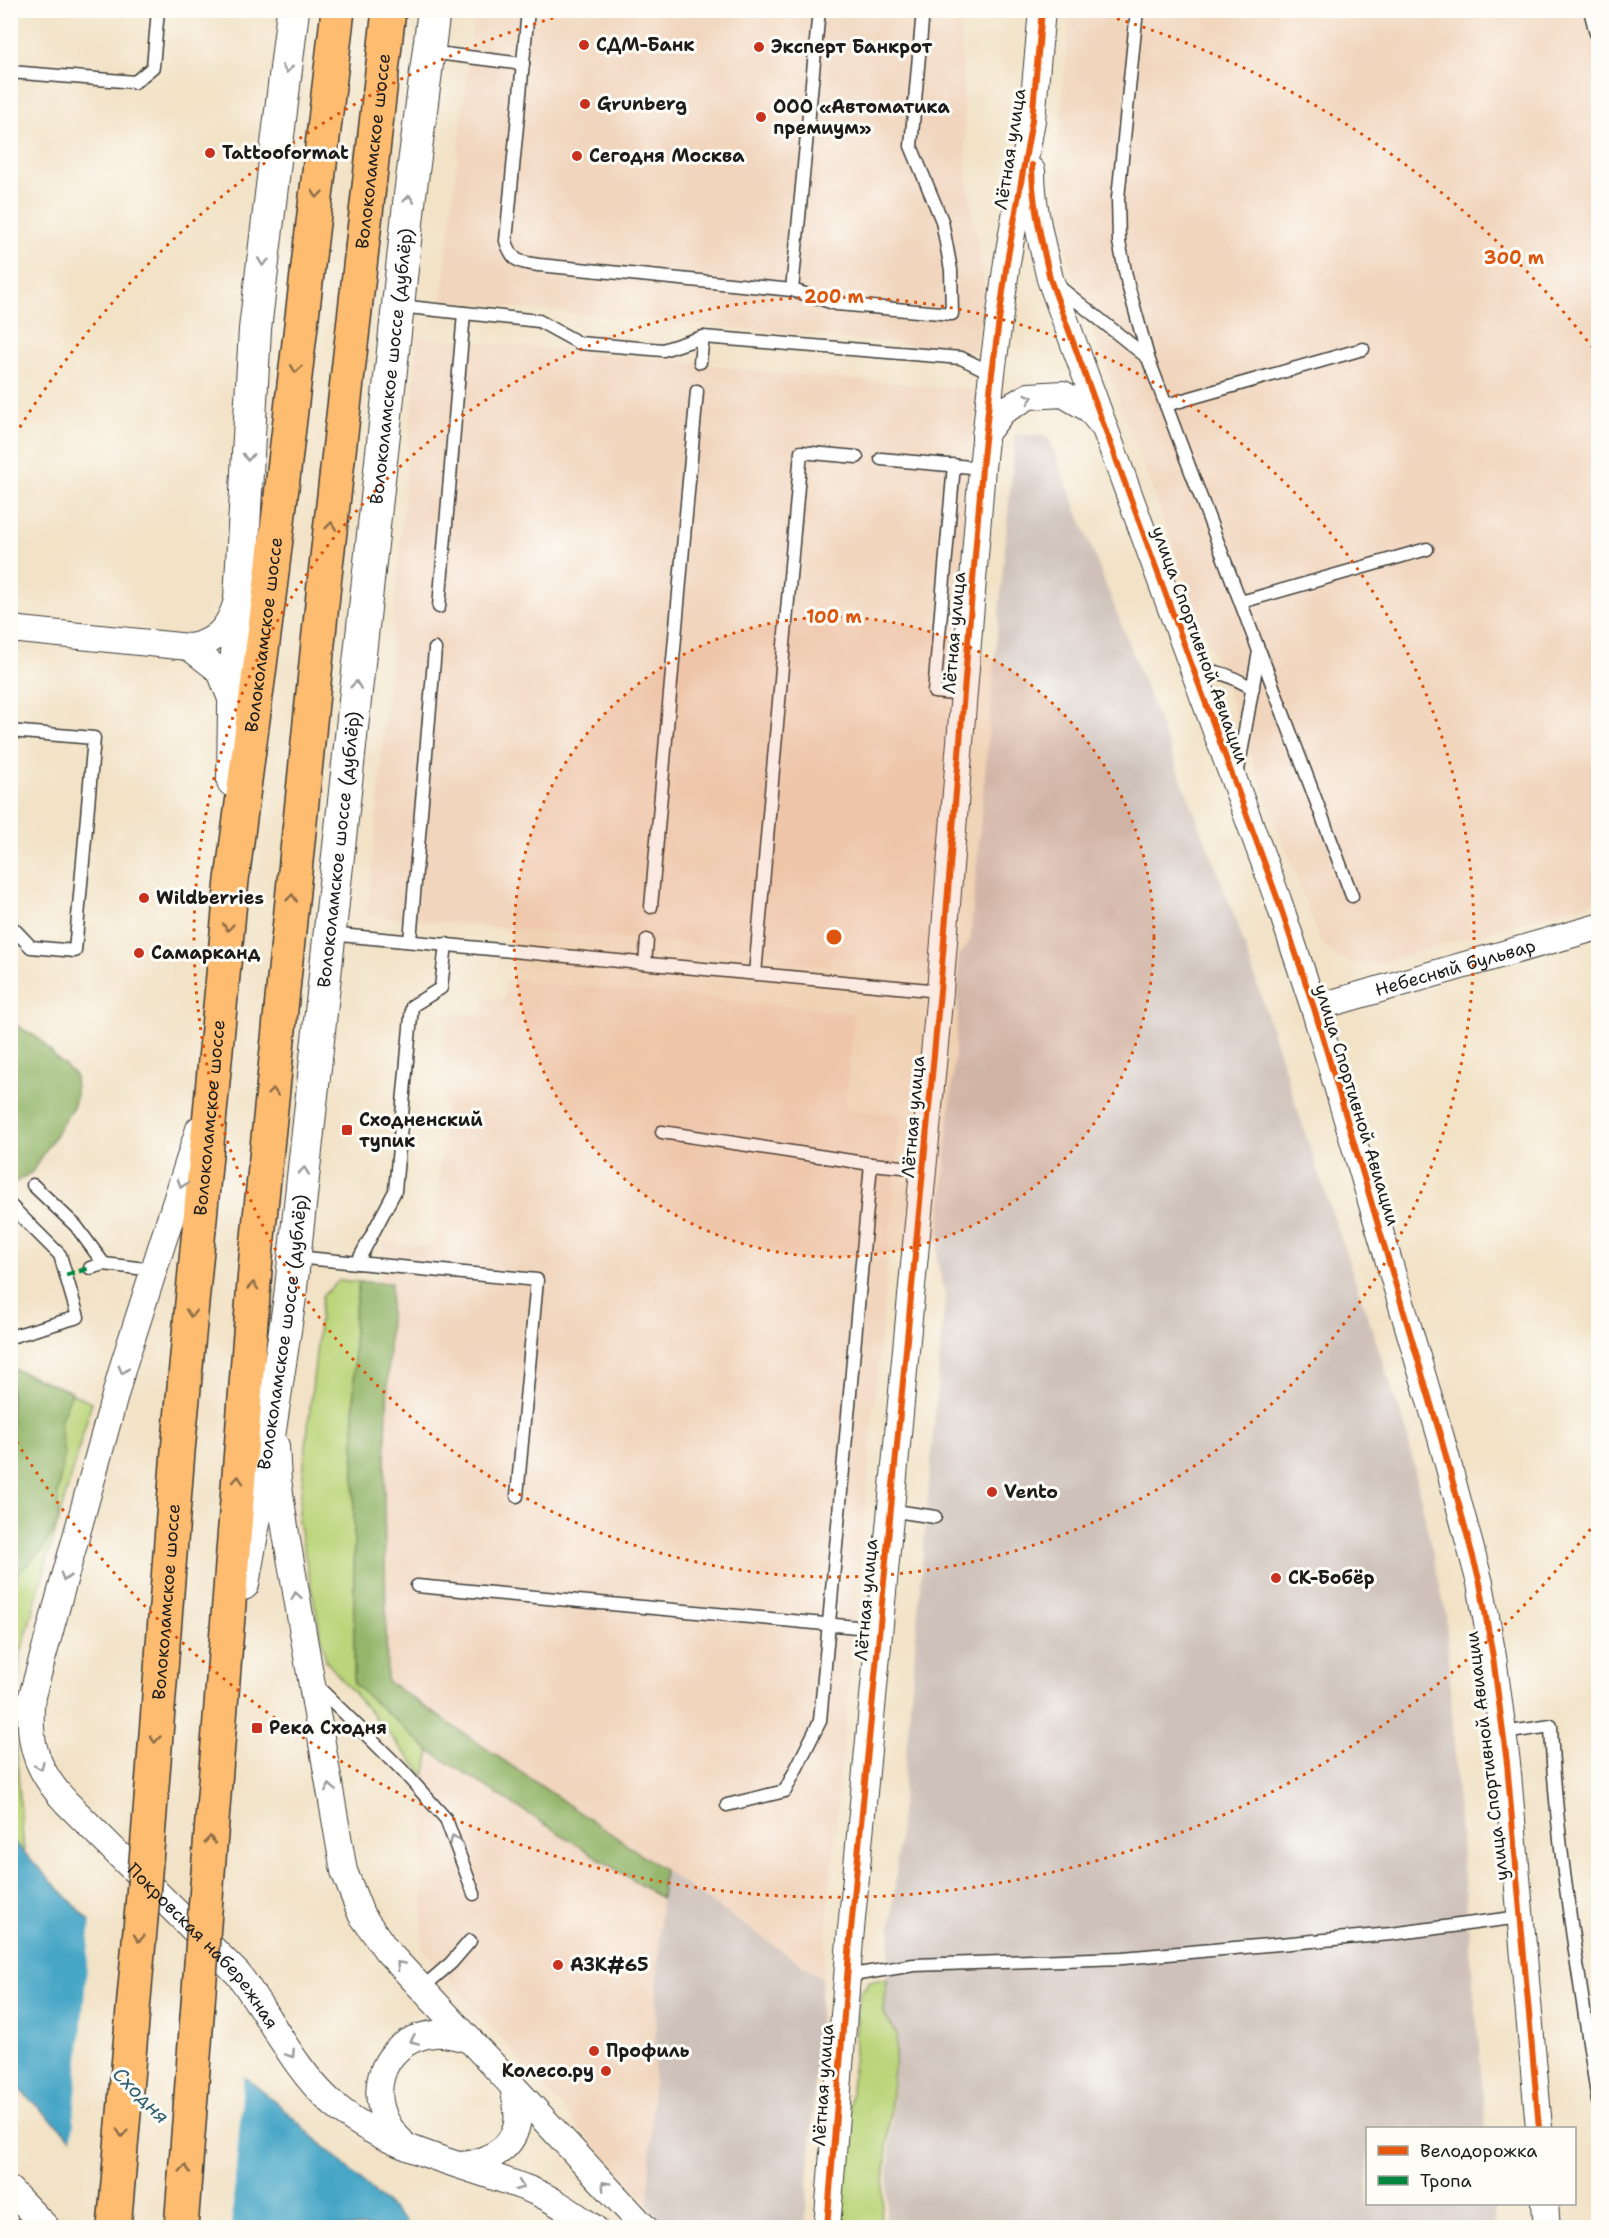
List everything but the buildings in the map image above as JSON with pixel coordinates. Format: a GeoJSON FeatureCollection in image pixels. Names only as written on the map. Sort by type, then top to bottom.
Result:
{"type":"FeatureCollection","features":[{"type":"Feature","properties":{"kind":"main road","name":"Волоколамское шоссе"},"geometry":{"type":"LineString","coordinates":[[114,2228],[148,1838],[178,1451],[232,880],[304,311],[338,10]]}},
{"type":"Feature","properties":{"kind":"main road","name":"Волоколамское шоссе"},"geometry":{"type":"LineString","coordinates":[[181,2228],[256,1257],[324,584],[389,10]]}},
{"type":"Feature","properties":{"kind":"street"},"geometry":{"type":"LineString","coordinates":[[232,880],[234,707],[255,329],[294,10]]}},
{"type":"Feature","properties":{"kind":"street","name":"Волоколамское шоссе (дублёр)"},"geometry":{"type":"LineString","coordinates":[[222,1685],[236,1623],[266,1456],[294,1257],[398,306],[434,10]]}},
{"type":"Feature","properties":{"kind":"street","name":"Лётная улица"},"geometry":{"type":"LineString","coordinates":[[827,2228],[846,1976],[940,991],[985,434],[1007,262],[1032,120],[1042,10]]}},
{"type":"Feature","properties":{"kind":"street","name":"улица Спортивной Авиации"},"geometry":{"type":"LineString","coordinates":[[1032,120],[1032,184],[1050,279],[1278,900],[1314,1008],[1441,1438],[1480,1583],[1503,1733],[1539,2127]]}},
{"type":"Feature","properties":{"kind":"street"},"geometry":{"type":"LineString","coordinates":[[985,434],[1003,411],[1029,396],[1063,394],[1089,409],[1106,431]]}},
{"type":"Feature","properties":{"kind":"street"},"geometry":{"type":"LineString","coordinates":[[10,629],[189,647],[202,645],[222,633],[230,622],[240,591]]}},
{"type":"Feature","properties":{"kind":"street"},"geometry":{"type":"LineString","coordinates":[[189,647],[220,670],[234,707]]}},
{"type":"Feature","properties":{"kind":"street","name":"Небесный бульвар"},"geometry":{"type":"LineString","coordinates":[[1314,1008],[1599,927]]}},
{"type":"Feature","properties":{"kind":"street","name":"Покровская набережная"},"geometry":{"type":"LineString","coordinates":[[212,1088],[124,1363],[32,1696],[29,1721],[33,1749],[39,1766],[51,1786],[238,1974],[260,2002],[295,2060],[332,2103],[360,2124],[406,2146],[534,2191],[559,2203],[594,2228]]}},
{"type":"Feature","properties":{"kind":"street"},"geometry":{"type":"LineString","coordinates":[[276,1383],[275,1426],[278,1480],[344,1871],[362,1914],[387,1951],[645,2228]]}},
{"type":"Feature","properties":{"kind":"street"},"geometry":{"type":"LineString","coordinates":[[406,2146],[392,2133],[383,2117],[379,2085],[383,2070],[391,2057],[410,2040],[445,2034],[470,2040]]}},
{"type":"Feature","properties":{"kind":"street"},"geometry":{"type":"LineString","coordinates":[[458,2165],[486,2160],[509,2141],[517,2125],[517,2106],[513,2086]]}},
{"type":"Feature","properties":{"kind":"street"},"geometry":{"type":"LineString","coordinates":[[10,2190],[48,2228]]}},
{"type":"Feature","properties":{"kind":"street"},"geometry":{"type":"LineString","coordinates":[[1545,2205],[1547,2228]]}},
{"type":"Feature","properties":{"kind":"lane"},"geometry":{"type":"LineString","coordinates":[[10,72],[135,82],[153,67],[158,10]]}},
{"type":"Feature","properties":{"kind":"lane"},"geometry":{"type":"LineString","coordinates":[[528,10],[506,241],[511,255],[523,263],[792,290],[837,304],[952,314],[951,270],[942,221],[911,146],[923,10]]}},
{"type":"Feature","properties":{"kind":"lane"},"geometry":{"type":"LineString","coordinates":[[792,290],[819,10]]}},
{"type":"Feature","properties":{"kind":"lane"},"geometry":{"type":"LineString","coordinates":[[1137,10],[1118,198],[1121,252],[1128,285],[1148,358],[1352,896]]}},
{"type":"Feature","properties":{"kind":"lane"},"geometry":{"type":"LineString","coordinates":[[1590,10],[1599,41]]}},
{"type":"Feature","properties":{"kind":"lane"},"geometry":{"type":"LineString","coordinates":[[429,52],[523,64]]}},
{"type":"Feature","properties":{"kind":"lane"},"geometry":{"type":"LineString","coordinates":[[1050,279],[1148,358]]}},
{"type":"Feature","properties":{"kind":"lane"},"geometry":{"type":"LineString","coordinates":[[398,306],[539,321],[579,343],[663,350],[703,337],[961,358],[992,373]]}},
{"type":"Feature","properties":{"kind":"lane"},"geometry":{"type":"LineString","coordinates":[[438,607],[464,313]]}},
{"type":"Feature","properties":{"kind":"lane"},"geometry":{"type":"LineString","coordinates":[[700,362],[703,337]]}},
{"type":"Feature","properties":{"kind":"lane"},"geometry":{"type":"LineString","coordinates":[[1166,405],[1363,349]]}},
{"type":"Feature","properties":{"kind":"lane"},"geometry":{"type":"LineString","coordinates":[[651,907],[697,391]]}},
{"type":"Feature","properties":{"kind":"lane"},"geometry":{"type":"LineString","coordinates":[[755,974],[801,452],[857,457]]}},
{"type":"Feature","properties":{"kind":"lane"},"geometry":{"type":"LineString","coordinates":[[881,459],[982,468]]}},
{"type":"Feature","properties":{"kind":"lane"},"geometry":{"type":"LineString","coordinates":[[954,465],[934,692],[964,695]]}},
{"type":"Feature","properties":{"kind":"lane"},"geometry":{"type":"LineString","coordinates":[[1241,602],[1427,549]]}},
{"type":"Feature","properties":{"kind":"lane"},"geometry":{"type":"LineString","coordinates":[[410,941],[435,649]]}},
{"type":"Feature","properties":{"kind":"lane"},"geometry":{"type":"LineString","coordinates":[[1236,786],[1259,651]]}},
{"type":"Feature","properties":{"kind":"lane"},"geometry":{"type":"LineString","coordinates":[[1195,675],[1205,671],[1218,671],[1252,688]]}},
{"type":"Feature","properties":{"kind":"lane"},"geometry":{"type":"LineString","coordinates":[[10,731],[94,738],[75,951],[31,947],[10,925]]}},
{"type":"Feature","properties":{"kind":"lane"},"geometry":{"type":"LineString","coordinates":[[329,934],[940,991]]}},
{"type":"Feature","properties":{"kind":"lane"},"geometry":{"type":"LineString","coordinates":[[645,963],[647,940]]}},
{"type":"Feature","properties":{"kind":"lane"},"geometry":{"type":"LineString","coordinates":[[357,1263],[394,1191],[412,1006],[441,988],[446,944]]}},
{"type":"Feature","properties":{"kind":"lane"},"geometry":{"type":"LineString","coordinates":[[662,1132],[871,1164],[924,1169]]}},
{"type":"Feature","properties":{"kind":"lane"},"geometry":{"type":"LineString","coordinates":[[727,1805],[786,1791],[820,1721],[871,1164]]}},
{"type":"Feature","properties":{"kind":"lane"},"geometry":{"type":"LineString","coordinates":[[33,1185],[76,1226],[104,1264]]}},
{"type":"Feature","properties":{"kind":"lane"},"geometry":{"type":"LineString","coordinates":[[10,1205],[60,1255],[78,1317],[10,1337]]}},
{"type":"Feature","properties":{"kind":"lane"},"geometry":{"type":"LineString","coordinates":[[294,1257],[537,1280],[517,1496]]}},
{"type":"Feature","properties":{"kind":"lane"},"geometry":{"type":"LineString","coordinates":[[90,1269],[104,1264],[154,1270]]}},
{"type":"Feature","properties":{"kind":"lane"},"geometry":{"type":"LineString","coordinates":[[889,1510],[935,1517]]}},
{"type":"Feature","properties":{"kind":"lane"},"geometry":{"type":"LineString","coordinates":[[417,1586],[878,1629]]}},
{"type":"Feature","properties":{"kind":"lane"},"geometry":{"type":"LineString","coordinates":[[311,1680],[401,1769],[446,1819],[474,1894]]}},
{"type":"Feature","properties":{"kind":"lane"},"geometry":{"type":"LineString","coordinates":[[1503,1733],[1551,1726],[1553,1793],[1599,2102]]}},
{"type":"Feature","properties":{"kind":"lane"},"geometry":{"type":"LineString","coordinates":[[846,1976],[914,1965],[1124,1958],[1391,1934],[1520,1917]]}},
{"type":"Feature","properties":{"kind":"lane"},"geometry":{"type":"LineString","coordinates":[[422,1988],[451,1963],[470,1941]]}},
{"type":"Feature","properties":{"kind":"shaded area"},"geometry":{"type":"Polygon","coordinates":[[[474,11],[960,11],[967,177],[984,285],[976,351],[442,301],[474,11]]]}},
{"type":"Feature","properties":{"kind":"shaded area"},"geometry":{"type":"Polygon","coordinates":[[[1070,11],[1598,11],[1598,900],[1375,964],[1351,963],[1336,957],[1320,941],[1075,283],[1059,195],[1058,149],[1070,11]]]}},
{"type":"Feature","properties":{"kind":"shaded area"},"geometry":{"type":"Polygon","coordinates":[[[418,337],[690,361],[772,373],[977,390],[927,964],[832,956],[830,966],[783,962],[783,953],[368,916],[418,337]]]}},
{"type":"Feature","properties":{"kind":"shaded area"},"geometry":{"type":"Polygon","coordinates":[[[1015,434],[1048,436],[1237,922],[1314,1160],[1406,1429],[1446,1615],[1459,1821],[1486,2127],[1366,2127],[1366,2205],[1493,2205],[1495,2227],[885,2227],[897,2035],[884,2013],[945,1295],[937,1258],[958,1015],[958,957],[970,941],[1015,434]]]}},
{"type":"Feature","properties":{"kind":"shaded area"},"geometry":{"type":"Polygon","coordinates":[[[507,979],[854,1013],[845,1109],[901,1115],[822,1978],[387,1681],[384,1502],[391,1284],[380,1282],[384,1242],[433,1247],[448,1075],[440,1074],[447,1012],[482,1015],[484,998],[504,999],[507,979]]]}},
{"type":"Feature","properties":{"kind":"shaded area"},"geometry":{"type":"Polygon","coordinates":[[[430,1751],[661,1898],[648,2206],[422,1948],[425,1776],[430,1751]]]}},
{"type":"Feature","properties":{"kind":"shaded area"},"geometry":{"type":"Polygon","coordinates":[[[664,1870],[822,1978],[805,2227],[669,2227],[648,2206],[664,1870]]]}},
{"type":"Feature","properties":{"kind":"green space"},"geometry":{"type":"Polygon","coordinates":[[[11,1022],[41,1040],[55,1057],[75,1075],[76,1095],[74,1105],[32,1172],[11,1185],[11,1022]]]}},
{"type":"Feature","properties":{"kind":"green space"},"geometry":{"type":"Polygon","coordinates":[[[340,1280],[359,1282],[354,1316],[354,1684],[430,1751],[425,1776],[326,1661],[298,1521],[322,1296],[340,1280]]]}},
{"type":"Feature","properties":{"kind":"green space"},"geometry":{"type":"Polygon","coordinates":[[[359,1282],[391,1283],[384,1502],[387,1681],[664,1870],[661,1898],[430,1751],[354,1684],[354,1316],[359,1282]]]}},
{"type":"Feature","properties":{"kind":"green space"},"geometry":{"type":"Polygon","coordinates":[[[10,1368],[92,1402],[20,1656],[14,1724],[24,1852],[10,1839],[10,1368]]]}},
{"type":"Feature","properties":{"kind":"green space"},"geometry":{"type":"Polygon","coordinates":[[[11,1368],[72,1392],[60,1422],[64,1456],[58,1489],[58,1522],[42,1551],[18,1572],[11,1596],[11,1368]]]}},
{"type":"Feature","properties":{"kind":"green space"},"geometry":{"type":"Polygon","coordinates":[[[11,1626],[15,1668],[10,1695],[11,1626]]]}},
{"type":"Feature","properties":{"kind":"green space"},"geometry":{"type":"Polygon","coordinates":[[[887,1979],[884,2013],[897,2034],[880,2227],[840,2227],[859,1994],[870,1981],[887,1979]]]}},
{"type":"Feature","properties":{"kind":"water","name":"Сходня"},"geometry":{"type":"Polygon","coordinates":[[[11,1839],[228,2064],[276,2102],[411,2227],[168,2227],[11,2082],[11,1839]]]}},
{"type":"Feature","properties":{"kind":"pier"},"geometry":{"type":"Polygon","coordinates":[[[91,1918],[230,2062],[244,2073],[231,2228],[163,2228],[72,2141],[91,1918]]]}},
{"type":"Feature","properties":{"kind":"marked path"},"geometry":{"type":"LineString","coordinates":[[66,1275],[90,1268]]}},
{"type":"Feature","properties":{"kind":"cycle path"},"geometry":{"type":"LineString","coordinates":[[827,2228],[850,1940],[940,991],[982,468],[1007,262],[1032,120],[1042,10]]}},
{"type":"Feature","properties":{"kind":"cycle path"},"geometry":{"type":"LineString","coordinates":[[1032,165],[1036,208],[1050,279],[1278,900],[1314,1008],[1441,1438],[1480,1583],[1493,1657],[1507,1763],[1539,2127]]}},
{"type":"Feature","properties":{"kind":"place","name":"СДМ-Банк"},"geometry":{"type":"Point","coordinates":[584,45]}},
{"type":"Feature","properties":{"kind":"place","name":"Эксперт Банкрот"},"geometry":{"type":"Point","coordinates":[759,47]}},
{"type":"Feature","properties":{"kind":"place","name":"Grunberg"},"geometry":{"type":"Point","coordinates":[585,104]}},
{"type":"Feature","properties":{"kind":"place","name":"ООО «Автоматика премиум»"},"geometry":{"type":"Point","coordinates":[761,117]}},
{"type":"Feature","properties":{"kind":"place","name":"Tattooformat"},"geometry":{"type":"Point","coordinates":[210,153]}},
{"type":"Feature","properties":{"kind":"place","name":"Сегодня Москва"},"geometry":{"type":"Point","coordinates":[577,156]}},
{"type":"Feature","properties":{"kind":"place","name":"Wildberries"},"geometry":{"type":"Point","coordinates":[144,898]}},
{"type":"Feature","properties":{"kind":"place","name":"Самарканд"},"geometry":{"type":"Point","coordinates":[139,953]}},
{"type":"Feature","properties":{"kind":"place","name":"Сходненский тупик"},"geometry":{"type":"Point","coordinates":[347,1130]}},
{"type":"Feature","properties":{"kind":"place","name":"Vento"},"geometry":{"type":"Point","coordinates":[992,1492]}},
{"type":"Feature","properties":{"kind":"place","name":"СК-Бобёр"},"geometry":{"type":"Point","coordinates":[1276,1578]}},
{"type":"Feature","properties":{"kind":"place","name":"Река Сходня"},"geometry":{"type":"Point","coordinates":[257,1728]}},
{"type":"Feature","properties":{"kind":"place","name":"АЗК#65"},"geometry":{"type":"Point","coordinates":[558,1965]}},
{"type":"Feature","properties":{"kind":"place","name":"Профиль"},"geometry":{"type":"Point","coordinates":[594,2051]}},
{"type":"Feature","properties":{"kind":"place","name":"Колесо.ру"},"geometry":{"type":"Point","coordinates":[606,2071]}}]}
